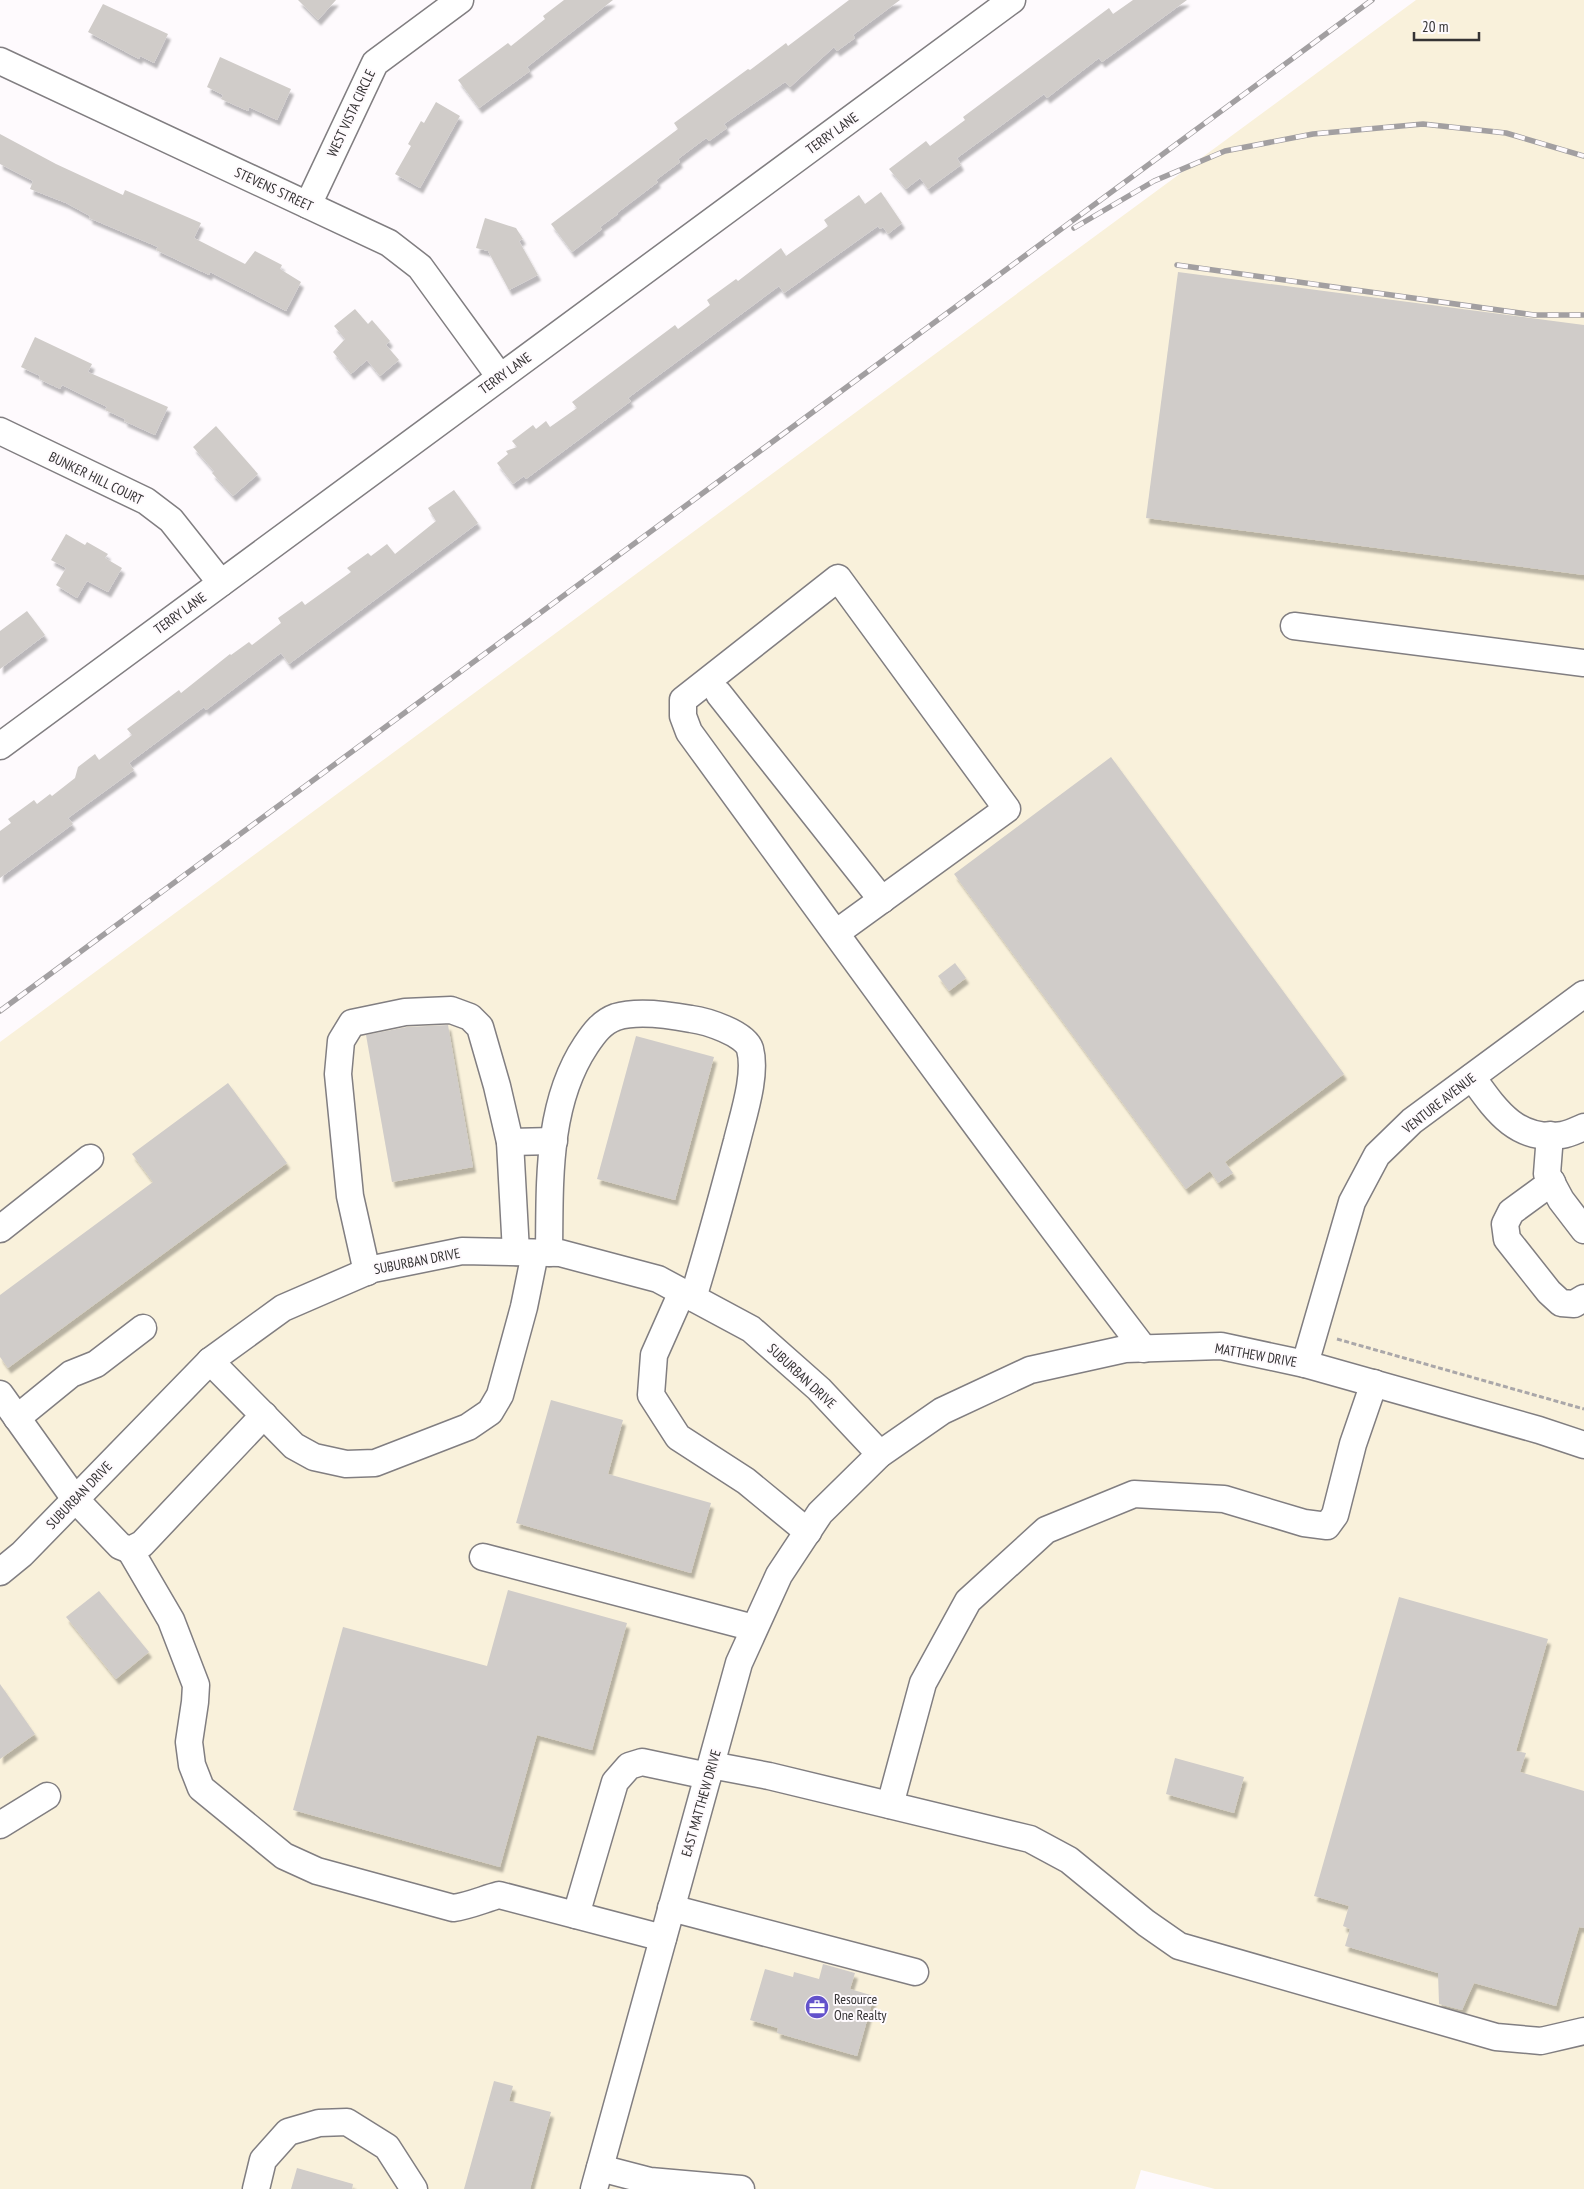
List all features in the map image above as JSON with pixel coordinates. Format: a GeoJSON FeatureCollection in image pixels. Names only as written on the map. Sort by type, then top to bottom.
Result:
{"type":"FeatureCollection","features":[{"type":"Feature","properties":{"kind":"street","name":"WEST VISTA CIRCLE"},"geometry":{"type":"LineString","coordinates":[[308,205],[375,63],[460,0]]}},
{"type":"Feature","properties":{"kind":"street","name":"TERRY LANE"},"geometry":{"type":"LineString","coordinates":[[0,746],[1012,0]]}},
{"type":"Feature","properties":{"kind":"street","name":"STEVENS STREET"},"geometry":{"type":"LineString","coordinates":[[0,61],[389,243],[420,267],[500,377]]}},
{"type":"Feature","properties":{"kind":"street","name":"BUNKER HILL COURT"},"geometry":{"type":"LineString","coordinates":[[0,432],[146,501],[171,520],[221,583]]}},
{"type":"Feature","properties":{"kind":"street"},"geometry":{"type":"LineString","coordinates":[[836,933],[1007,809],[838,578],[683,700],[683,716],[689,732],[1042,1216],[1144,1349]]}},
{"type":"Feature","properties":{"kind":"street"},"geometry":{"type":"LineString","coordinates":[[1294,626],[1584,663]]}},
{"type":"Feature","properties":{"kind":"street"},"geometry":{"type":"LineString","coordinates":[[720,694],[882,900]]}},
{"type":"Feature","properties":{"kind":"street","name":"VENTURE AVENUE"},"geometry":{"type":"LineString","coordinates":[[1305,1364],[1352,1202],[1377,1155],[1412,1121],[1584,994]]}},
{"type":"Feature","properties":{"kind":"street"},"geometry":{"type":"LineString","coordinates":[[367,1272],[350,1196],[338,1074],[341,1040],[352,1023],[405,1012],[451,1010],[470,1017],[480,1027],[497,1086],[533,1253]]}},
{"type":"Feature","properties":{"kind":"street"},"geometry":{"type":"LineString","coordinates":[[210,1361],[294,1446],[314,1457],[346,1464],[375,1463],[468,1427],[490,1412],[500,1395],[524,1307],[558,1115],[576,1060],[597,1029],[616,1017],[658,1013],[701,1021],[741,1036],[750,1047],[751,1070],[747,1100],[716,1223],[687,1295],[654,1354],[651,1395],[678,1437],[746,1481],[808,1532]]}},
{"type":"Feature","properties":{"kind":"street"},"geometry":{"type":"LineString","coordinates":[[1472,1077],[1500,1115],[1517,1128],[1540,1136],[1562,1136],[1584,1127]]}},
{"type":"Feature","properties":{"kind":"street"},"geometry":{"type":"LineString","coordinates":[[1550,1135],[1547,1174],[1561,1200],[1584,1230]]}},
{"type":"Feature","properties":{"kind":"street"},"geometry":{"type":"LineString","coordinates":[[510,1142],[554,1141]]}},
{"type":"Feature","properties":{"kind":"street"},"geometry":{"type":"LineString","coordinates":[[0,1229],[90,1158]]}},
{"type":"Feature","properties":{"kind":"street"},"geometry":{"type":"LineString","coordinates":[[1552,1182],[1511,1212],[1505,1224],[1507,1239],[1549,1292],[1561,1303],[1574,1304],[1584,1298]]}},
{"type":"Feature","properties":{"kind":"street","name":"SUBURBAN DRIVE"},"geometry":{"type":"LineString","coordinates":[[1,1569],[22,1554],[210,1361],[283,1308],[367,1272],[462,1251],[560,1254],[658,1279],[751,1329],[819,1389],[880,1454]]}},
{"type":"Feature","properties":{"kind":"street"},"geometry":{"type":"LineString","coordinates":[[17,1418],[71,1374],[96,1364],[143,1328]]}},
{"type":"Feature","properties":{"kind":"street","name":"MATTHEW DRIVE"},"geometry":{"type":"LineString","coordinates":[[880,1454],[942,1411],[1030,1370],[1124,1349],[1222,1346],[1305,1364],[1539,1430],[1584,1445]]}},
{"type":"Feature","properties":{"kind":"street"},"geometry":{"type":"LineString","coordinates":[[890,1805],[923,1683],[968,1601],[1046,1530],[1134,1494],[1224,1498],[1304,1523],[1327,1526],[1335,1515],[1353,1444],[1374,1383]]}},
{"type":"Feature","properties":{"kind":"street"},"geometry":{"type":"LineString","coordinates":[[0,1394],[75,1499],[120,1546],[130,1550],[171,1620],[196,1685],[196,1702],[188,1742],[192,1765],[201,1788],[245,1825],[284,1856],[317,1871],[453,1908],[464,1907],[483,1899],[500,1895],[663,1938]]}},
{"type":"Feature","properties":{"kind":"street"},"geometry":{"type":"LineString","coordinates":[[130,1550],[142,1544],[264,1415]]}},
{"type":"Feature","properties":{"kind":"street","name":"EAST MATTHEW DRIVE"},"geometry":{"type":"LineString","coordinates":[[597,2178],[739,1664],[779,1575],[820,1513],[880,1454]]}},
{"type":"Feature","properties":{"kind":"street"},"geometry":{"type":"LineString","coordinates":[[483,1557],[754,1628]]}},
{"type":"Feature","properties":{"kind":"street"},"geometry":{"type":"LineString","coordinates":[[576,1915],[615,1782],[629,1766],[642,1762],[709,1771],[769,1776],[1030,1839],[1068,1860],[1146,1923],[1179,1946],[1496,2037],[1541,2041],[1584,2031]]}},
{"type":"Feature","properties":{"kind":"street"},"geometry":{"type":"LineString","coordinates":[[0,1825],[47,1796]]}},
{"type":"Feature","properties":{"kind":"street"},"geometry":{"type":"LineString","coordinates":[[672,1908],[915,1972]]}},
{"type":"Feature","properties":{"kind":"street"},"geometry":{"type":"LineString","coordinates":[[256,2189],[263,2160],[288,2132],[319,2123],[347,2122],[387,2147],[414,2189]]}},
{"type":"Feature","properties":{"kind":"street"},"geometry":{"type":"LineString","coordinates":[[597,2178],[650,2181],[688,2187],[740,2189]]}},
{"type":"Feature","properties":{"kind":"path"},"geometry":{"type":"LineString","coordinates":[[1314,1332],[1584,1409]]}},
{"type":"Feature","properties":{"kind":"shaded area"},"geometry":{"type":"Polygon","coordinates":[[[1416,0],[1584,0],[1584,2189],[1215,2189],[1141,2170],[1135,2189],[0,2189],[0,1042],[1416,0]]]}},
{"type":"Feature","properties":{"kind":"building"},"geometry":{"type":"Polygon","coordinates":[[[298,0],[336,0],[318,20],[298,0]]]}},
{"type":"Feature","properties":{"kind":"building"},"geometry":{"type":"Polygon","coordinates":[[[564,0],[613,0],[527,67],[530,71],[479,108],[458,80],[508,43],[511,46],[545,19],[543,16],[564,0]]]}},
{"type":"Feature","properties":{"kind":"building"},"geometry":{"type":"Polygon","coordinates":[[[849,0],[900,0],[853,35],[855,38],[837,51],[834,47],[790,87],[785,82],[724,124],[727,128],[709,141],[706,138],[678,159],[680,162],[656,180],[658,182],[617,213],[600,227],[602,229],[572,252],[551,224],[678,129],[674,123],[786,43],[788,46],[849,0]]]}},
{"type":"Feature","properties":{"kind":"building"},"geometry":{"type":"Polygon","coordinates":[[[1133,0],[1187,0],[1102,62],[1099,58],[1047,98],[1044,94],[957,158],[961,165],[928,189],[920,178],[906,189],[889,169],[926,141],[930,146],[965,120],[963,117],[1109,8],[1113,14],[1133,0]]]}},
{"type":"Feature","properties":{"kind":"building"},"geometry":{"type":"Polygon","coordinates":[[[103,4],[168,34],[154,63],[140,56],[139,59],[88,32],[103,4]]]}},
{"type":"Feature","properties":{"kind":"building"},"geometry":{"type":"Polygon","coordinates":[[[220,57],[291,89],[277,120],[249,107],[248,111],[221,99],[223,95],[207,87],[220,57]]]}},
{"type":"Feature","properties":{"kind":"building"},"geometry":{"type":"Polygon","coordinates":[[[436,102],[460,116],[420,188],[395,174],[411,146],[408,144],[421,121],[424,123],[436,102]]]}},
{"type":"Feature","properties":{"kind":"building"},"geometry":{"type":"Polygon","coordinates":[[[0,134],[56,164],[123,195],[125,190],[201,223],[194,238],[245,264],[255,251],[282,265],[280,269],[301,282],[286,311],[210,272],[209,275],[156,250],[158,247],[89,218],[90,216],[66,203],[30,189],[33,181],[0,164],[0,134]]]}},
{"type":"Feature","properties":{"kind":"building"},"geometry":{"type":"Polygon","coordinates":[[[881,192],[902,223],[888,234],[883,227],[880,229],[878,226],[784,293],[779,286],[628,398],[631,401],[526,479],[524,476],[513,484],[497,463],[508,454],[506,451],[517,447],[512,441],[533,425],[536,429],[546,421],[550,427],[577,408],[572,402],[675,325],[678,329],[710,305],[707,300],[736,279],[738,281],[781,248],[786,256],[828,226],[824,220],[859,195],[865,204],[881,192]]]}},
{"type":"Feature","properties":{"kind":"building"},"geometry":{"type":"Polygon","coordinates":[[[485,218],[516,228],[523,239],[519,241],[538,275],[509,290],[488,251],[476,248],[485,218]]]}},
{"type":"Feature","properties":{"kind":"building"},"geometry":{"type":"Polygon","coordinates":[[[1178,272],[1584,325],[1584,575],[1146,518],[1178,272]]]}},
{"type":"Feature","properties":{"kind":"building"},"geometry":{"type":"Polygon","coordinates":[[[355,309],[368,324],[372,320],[390,341],[386,345],[399,360],[380,376],[367,360],[351,374],[333,352],[345,339],[334,326],[355,309]]]}},
{"type":"Feature","properties":{"kind":"building"},"geometry":{"type":"Polygon","coordinates":[[[35,337],[92,364],[88,372],[168,407],[155,435],[105,410],[107,407],[62,385],[60,389],[39,379],[40,376],[21,367],[35,337]]]}},
{"type":"Feature","properties":{"kind":"building"},"geometry":{"type":"Polygon","coordinates":[[[216,426],[258,474],[233,496],[212,473],[214,471],[193,447],[216,426]]]}},
{"type":"Feature","properties":{"kind":"building"},"geometry":{"type":"Polygon","coordinates":[[[454,490],[478,523],[289,664],[281,653],[206,710],[204,707],[129,763],[134,770],[68,818],[73,824],[0,878],[0,831],[11,823],[8,819],[34,800],[37,804],[50,794],[52,796],[75,778],[78,767],[95,754],[99,760],[132,735],[127,729],[179,690],[181,693],[230,654],[249,642],[252,645],[281,623],[278,618],[302,601],[305,605],[351,572],[347,568],[368,553],[371,556],[387,544],[395,554],[436,521],[428,508],[454,490]]]}},
{"type":"Feature","properties":{"kind":"building"},"geometry":{"type":"Polygon","coordinates":[[[66,534],[85,545],[87,542],[108,554],[105,558],[122,568],[108,592],[87,581],[77,598],[56,585],[66,568],[51,560],[66,534]]]}},
{"type":"Feature","properties":{"kind":"building"},"geometry":{"type":"Polygon","coordinates":[[[27,611],[45,635],[0,669],[0,631],[27,611]]]}},
{"type":"Feature","properties":{"kind":"building"},"geometry":{"type":"Polygon","coordinates":[[[1111,757],[1344,1074],[1225,1162],[1233,1173],[1218,1183],[1210,1171],[1186,1189],[954,874],[1111,757]]]}},
{"type":"Feature","properties":{"kind":"building"},"geometry":{"type":"Polygon","coordinates":[[[955,963],[966,978],[949,991],[938,976],[955,963]]]}},
{"type":"Feature","properties":{"kind":"building"},"geometry":{"type":"Polygon","coordinates":[[[448,1025],[473,1167],[392,1182],[366,1035],[407,1027],[448,1025]]]}},
{"type":"Feature","properties":{"kind":"building"},"geometry":{"type":"Polygon","coordinates":[[[636,1036],[714,1057],[675,1200],[597,1179],[636,1036]]]}},
{"type":"Feature","properties":{"kind":"building"},"geometry":{"type":"Polygon","coordinates":[[[228,1083],[287,1163],[8,1368],[0,1357],[0,1295],[153,1182],[132,1154],[228,1083]]]}},
{"type":"Feature","properties":{"kind":"building"},"geometry":{"type":"Polygon","coordinates":[[[551,1400],[623,1420],[608,1474],[711,1503],[691,1573],[516,1523],[551,1400]]]}},
{"type":"Feature","properties":{"kind":"building"},"geometry":{"type":"Polygon","coordinates":[[[508,1590],[627,1623],[592,1750],[537,1735],[500,1867],[293,1810],[343,1627],[487,1666],[508,1590]]]}},
{"type":"Feature","properties":{"kind":"building"},"geometry":{"type":"Polygon","coordinates":[[[99,1591],[149,1652],[116,1679],[66,1617],[99,1591]]]}},
{"type":"Feature","properties":{"kind":"building"},"geometry":{"type":"Polygon","coordinates":[[[1399,1597],[1548,1639],[1516,1751],[1526,1753],[1520,1772],[1584,1791],[1584,1928],[1579,1927],[1556,2006],[1474,1983],[1462,2010],[1439,2004],[1438,1973],[1345,1946],[1350,1929],[1343,1926],[1349,1906],[1314,1896],[1399,1597]]]}},
{"type":"Feature","properties":{"kind":"building"},"geometry":{"type":"Polygon","coordinates":[[[0,1684],[35,1734],[0,1759],[0,1684]]]}},
{"type":"Feature","properties":{"kind":"building"},"geometry":{"type":"Polygon","coordinates":[[[1175,1758],[1244,1777],[1234,1813],[1166,1794],[1175,1758]]]}},
{"type":"Feature","properties":{"kind":"building"},"geometry":{"type":"Polygon","coordinates":[[[823,1964],[855,1973],[850,1989],[874,1996],[857,2056],[777,2033],[778,2028],[750,2020],[765,1969],[793,1977],[794,1972],[819,1979],[823,1964]]]}},
{"type":"Feature","properties":{"kind":"building"},"geometry":{"type":"Polygon","coordinates":[[[494,2081],[513,2086],[509,2101],[551,2112],[530,2189],[464,2189],[494,2081]]]}},
{"type":"Feature","properties":{"kind":"building"},"geometry":{"type":"Polygon","coordinates":[[[297,2168],[353,2184],[352,2189],[291,2189],[297,2168]]]}},
{"type":"Feature","properties":{"kind":"railway"},"geometry":{"type":"LineString","coordinates":[[0,1011],[1372,0]]}},
{"type":"Feature","properties":{"kind":"railway"},"geometry":{"type":"LineString","coordinates":[[1074,228],[1154,181],[1225,151],[1313,134],[1423,124],[1506,133],[1584,156]]}},
{"type":"Feature","properties":{"kind":"railway"},"geometry":{"type":"LineString","coordinates":[[1177,265],[1534,315],[1584,315]]}},
{"type":"Feature","properties":{"kind":"place","name":"Resource One Realty"},"geometry":{"type":"Point","coordinates":[817,2007]}}]}
